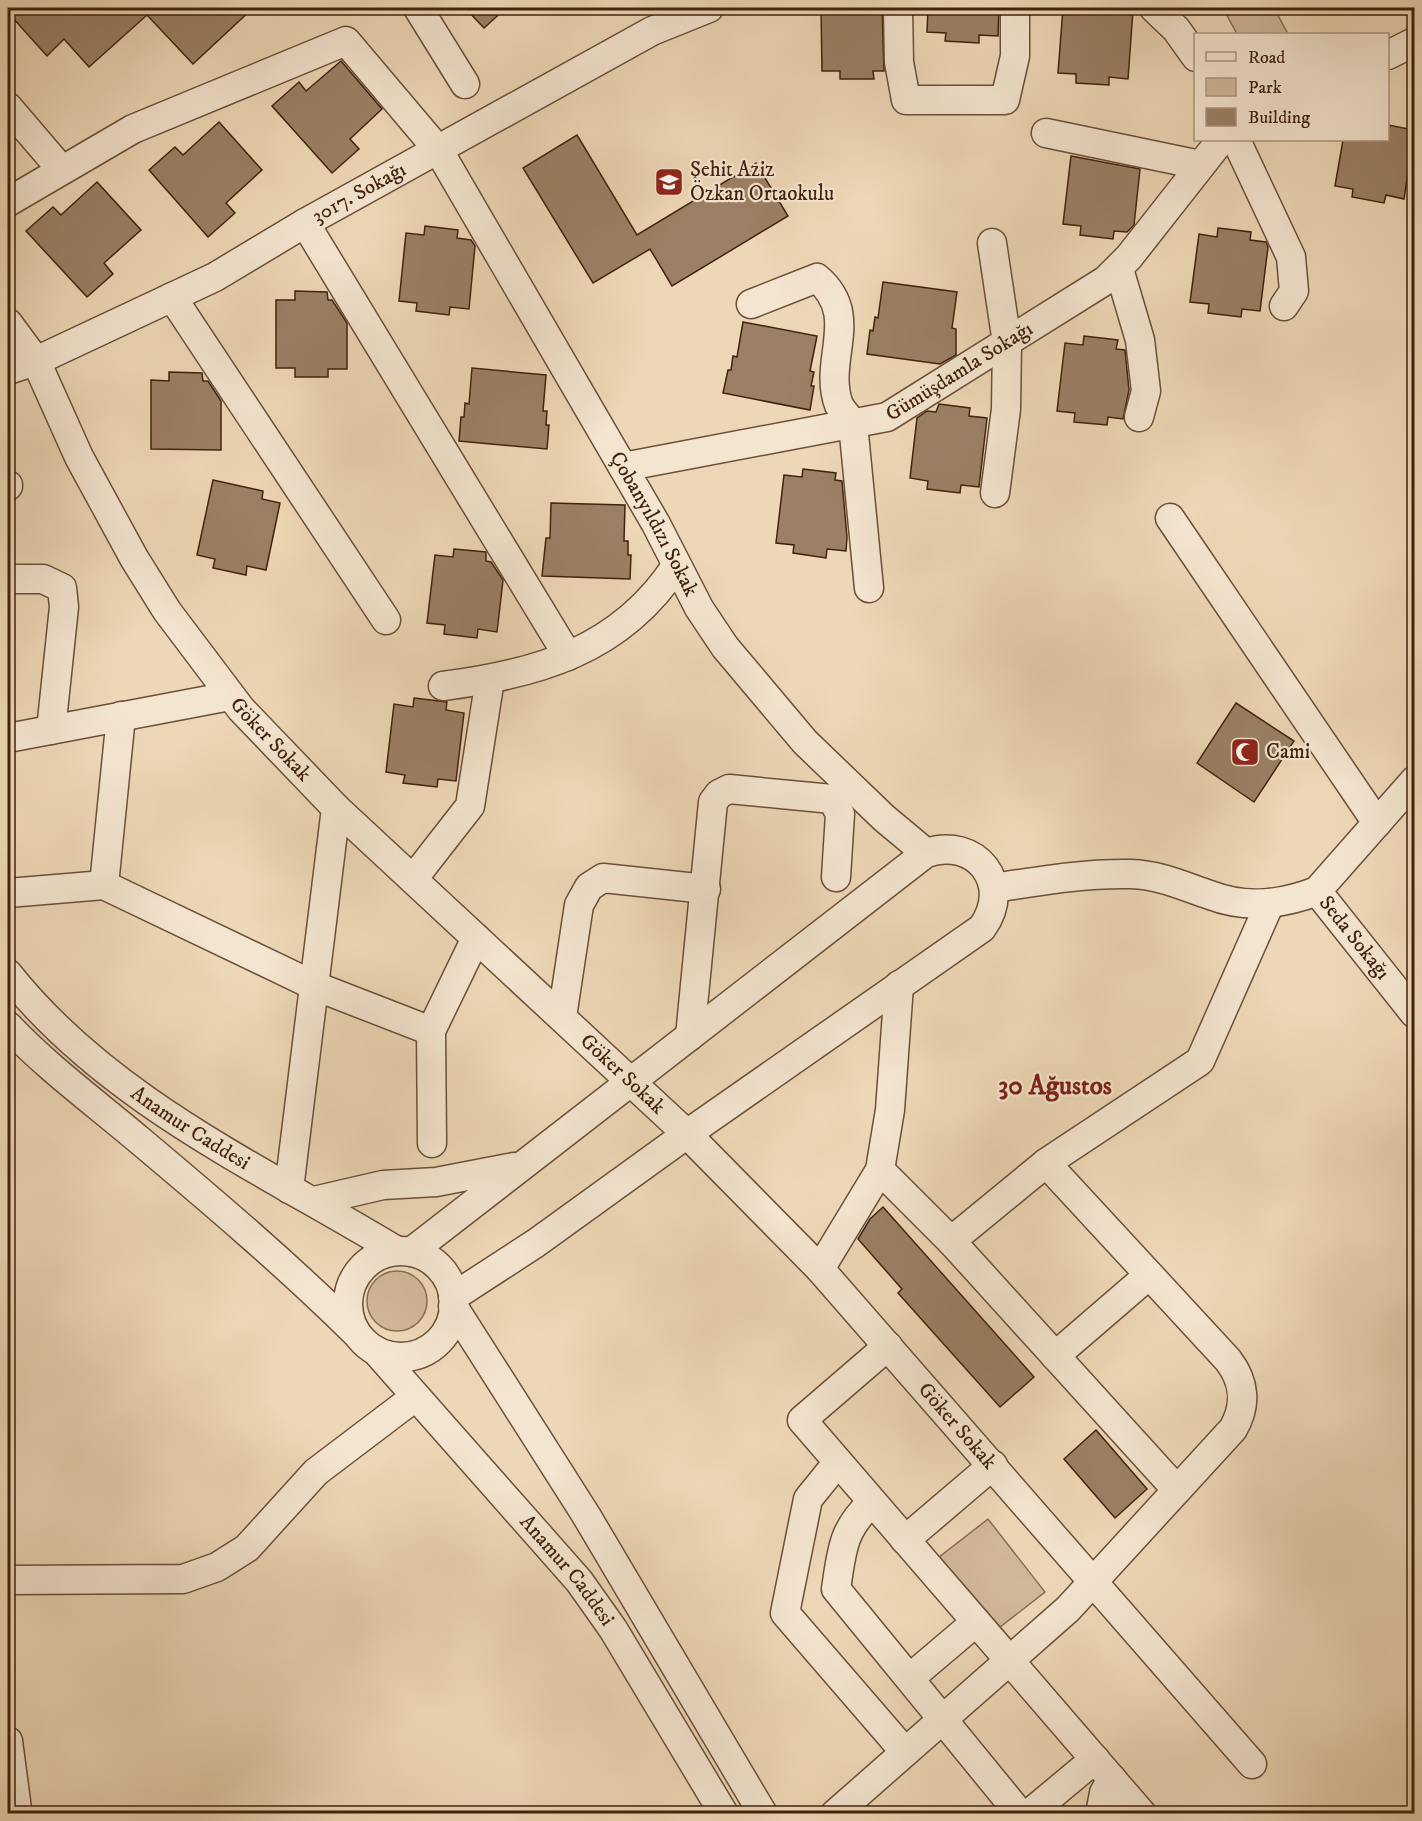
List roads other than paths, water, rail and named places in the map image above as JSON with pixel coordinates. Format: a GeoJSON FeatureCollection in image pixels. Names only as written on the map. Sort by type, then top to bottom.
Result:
{"type":"FeatureCollection","features":[{"type":"Feature","properties":{"kind":"street"},"geometry":{"type":"LineString","coordinates":[[418,8],[465,84]]}},
{"type":"Feature","properties":{"kind":"street","name":"3017. Sokağı"},"geometry":{"type":"LineString","coordinates":[[8,370],[36,361],[215,277],[305,223],[439,151],[652,31],[709,8]]}},
{"type":"Feature","properties":{"kind":"street"},"geometry":{"type":"LineString","coordinates":[[898,8],[899,62],[906,99],[1005,100],[1015,56],[1015,8]]}},
{"type":"Feature","properties":{"kind":"street"},"geometry":{"type":"LineString","coordinates":[[1154,8],[1176,29],[1194,54]]}},
{"type":"Feature","properties":{"kind":"street","name":"Çobanyıldızı Sokak"},"geometry":{"type":"LineString","coordinates":[[61,169],[133,129],[346,41],[439,151],[656,524],[676,566],[725,647],[764,695],[844,781],[926,853]]}},
{"type":"Feature","properties":{"kind":"street"},"geometry":{"type":"LineString","coordinates":[[8,107],[61,169],[8,202]]}},
{"type":"Feature","properties":{"kind":"street"},"geometry":{"type":"LineString","coordinates":[[1046,133],[1200,165]]}},
{"type":"Feature","properties":{"kind":"street","name":"Gümüşdamla Sokağı"},"geometry":{"type":"LineString","coordinates":[[623,467],[887,417],[1091,290],[1119,269],[1220,141]]}},
{"type":"Feature","properties":{"kind":"street"},"geometry":{"type":"LineString","coordinates":[[1236,141],[1291,257],[1294,291],[1284,306]]}},
{"type":"Feature","properties":{"kind":"street"},"geometry":{"type":"LineString","coordinates":[[305,223],[568,656]]}},
{"type":"Feature","properties":{"kind":"street"},"geometry":{"type":"LineString","coordinates":[[992,243],[1007,342],[1006,409],[995,493]]}},
{"type":"Feature","properties":{"kind":"street"},"geometry":{"type":"LineString","coordinates":[[1119,269],[1140,340],[1146,391],[1138,417]]}},
{"type":"Feature","properties":{"kind":"street"},"geometry":{"type":"LineString","coordinates":[[751,304],[817,278],[831,290],[840,316],[836,380],[840,405],[853,424],[869,588]]}},
{"type":"Feature","properties":{"kind":"street"},"geometry":{"type":"LineString","coordinates":[[172,297],[386,620]]}},
{"type":"Feature","properties":{"kind":"street","name":"Göker Sokak"},"geometry":{"type":"LineString","coordinates":[[8,323],[36,361],[79,457],[134,558],[167,611],[230,696],[281,754],[336,808],[632,1081],[820,1269],[1095,1581],[1252,1764]]}},
{"type":"Feature","properties":{"kind":"street"},"geometry":{"type":"LineString","coordinates":[[1170,518],[1377,823]]}},
{"type":"Feature","properties":{"kind":"street"},"geometry":{"type":"LineString","coordinates":[[443,686],[490,679],[589,648],[626,624],[656,594],[676,566]]}},
{"type":"Feature","properties":{"kind":"street"},"geometry":{"type":"LineString","coordinates":[[8,579],[43,579],[62,588],[64,607],[51,730]]}},
{"type":"Feature","properties":{"kind":"street"},"geometry":{"type":"LineString","coordinates":[[413,879],[470,806],[490,679]]}},
{"type":"Feature","properties":{"kind":"street"},"geometry":{"type":"LineString","coordinates":[[8,738],[230,696]]}},
{"type":"Feature","properties":{"kind":"street"},"geometry":{"type":"LineString","coordinates":[[104,885],[121,716]]}},
{"type":"Feature","properties":{"kind":"street"},"geometry":{"type":"LineString","coordinates":[[994,888],[1051,880],[1130,874],[1172,880],[1225,900],[1270,903],[1298,898],[1317,891],[1414,781]]}},
{"type":"Feature","properties":{"kind":"street"},"geometry":{"type":"LineString","coordinates":[[690,1036],[713,802],[719,794],[729,789],[832,799],[840,814],[837,877]]}},
{"type":"Feature","properties":{"kind":"street"},"geometry":{"type":"LineString","coordinates":[[336,808],[315,986],[302,1195],[466,1178],[525,1164]]}},
{"type":"Feature","properties":{"kind":"street"},"geometry":{"type":"LineString","coordinates":[[404,1251],[424,1256],[444,1273],[453,1302],[446,1332],[427,1350],[402,1357],[366,1342],[348,1306],[353,1280],[372,1259],[404,1251],[525,1164],[926,853],[948,848],[969,853],[986,868],[994,888],[993,909],[982,928],[687,1134],[453,1302]]}},
{"type":"Feature","properties":{"kind":"street"},"geometry":{"type":"LineString","coordinates":[[562,1017],[579,905],[589,887],[603,878],[706,889]]}},
{"type":"Feature","properties":{"kind":"street"},"geometry":{"type":"LineString","coordinates":[[8,893],[104,885],[315,986],[431,1031]]}},
{"type":"Feature","properties":{"kind":"street","name":"Seda Sokağı"},"geometry":{"type":"LineString","coordinates":[[1317,891],[1414,1013]]}},
{"type":"Feature","properties":{"kind":"street"},"geometry":{"type":"LineString","coordinates":[[951,1241],[1046,1163],[1200,1061],[1270,903]]}},
{"type":"Feature","properties":{"kind":"street"},"geometry":{"type":"LineString","coordinates":[[432,1143],[431,1031],[477,938]]}},
{"type":"Feature","properties":{"kind":"street","name":"Anamur Caddesi"},"geometry":{"type":"LineString","coordinates":[[8,974],[38,1011],[99,1066],[183,1125],[302,1195],[404,1251]]}},
{"type":"Feature","properties":{"kind":"street"},"geometry":{"type":"LineString","coordinates":[[820,1269],[880,1170],[890,1110],[899,985]]}},
{"type":"Feature","properties":{"kind":"street","name":"Anamur Caddesi"},"geometry":{"type":"LineString","coordinates":[[8,1026],[62,1079],[123,1126],[285,1263],[366,1342],[579,1581],[613,1629],[724,1814]]}},
{"type":"Feature","properties":{"kind":"street"},"geometry":{"type":"LineString","coordinates":[[835,1814],[1009,1661],[1095,1581],[1233,1429],[1241,1411],[1240,1379],[1228,1360],[1046,1163]]}},
{"type":"Feature","properties":{"kind":"street"},"geometry":{"type":"LineString","coordinates":[[880,1170],[951,1241],[1177,1491]]}},
{"type":"Feature","properties":{"kind":"street"},"geometry":{"type":"LineString","coordinates":[[1055,1356],[1149,1275]]}},
{"type":"Feature","properties":{"kind":"street","name":"Anamur Caddesi"},"geometry":{"type":"LineString","coordinates":[[453,1302],[586,1515],[763,1814]]}},
{"type":"Feature","properties":{"kind":"street"},"geometry":{"type":"LineString","coordinates":[[888,1346],[802,1420],[1142,1814]]}},
{"type":"Feature","properties":{"kind":"street"},"geometry":{"type":"LineString","coordinates":[[8,1580],[183,1579],[218,1567],[247,1548],[316,1472],[415,1397]]}},
{"type":"Feature","properties":{"kind":"street"},"geometry":{"type":"LineString","coordinates":[[838,1462],[808,1499],[786,1613],[905,1752]]}},
{"type":"Feature","properties":{"kind":"street"},"geometry":{"type":"LineString","coordinates":[[905,1540],[993,1465]]}},
{"type":"Feature","properties":{"kind":"street"},"geometry":{"type":"LineString","coordinates":[[872,1502],[852,1524],[843,1541],[836,1589],[944,1718],[1020,1814]]}},
{"type":"Feature","properties":{"kind":"street"},"geometry":{"type":"LineString","coordinates":[[910,1678],[976,1622]]}},
{"type":"Feature","properties":{"kind":"street"},"geometry":{"type":"LineString","coordinates":[[8,1741],[23,1812]]}},
{"type":"Feature","properties":{"kind":"street"},"geometry":{"type":"LineString","coordinates":[[1029,1814],[1103,1769]]}},
{"type":"Feature","properties":{"kind":"street"},"geometry":{"type":"LineString","coordinates":[[1100,1814],[1104,1793],[1103,1769]]}},
{"type":"Feature","properties":{"kind":"place","name":"Şehit Aziz Özkan Ortaokulu"},"geometry":{"type":"Point","coordinates":[669,182]}},
{"type":"Feature","properties":{"kind":"place","name":"Cami"},"geometry":{"type":"Point","coordinates":[1245,752]}},
{"type":"Feature","properties":{"kind":"district","name":"30 Ağustos"},"geometry":{"type":"Point","coordinates":[1055,1086]}}]}
